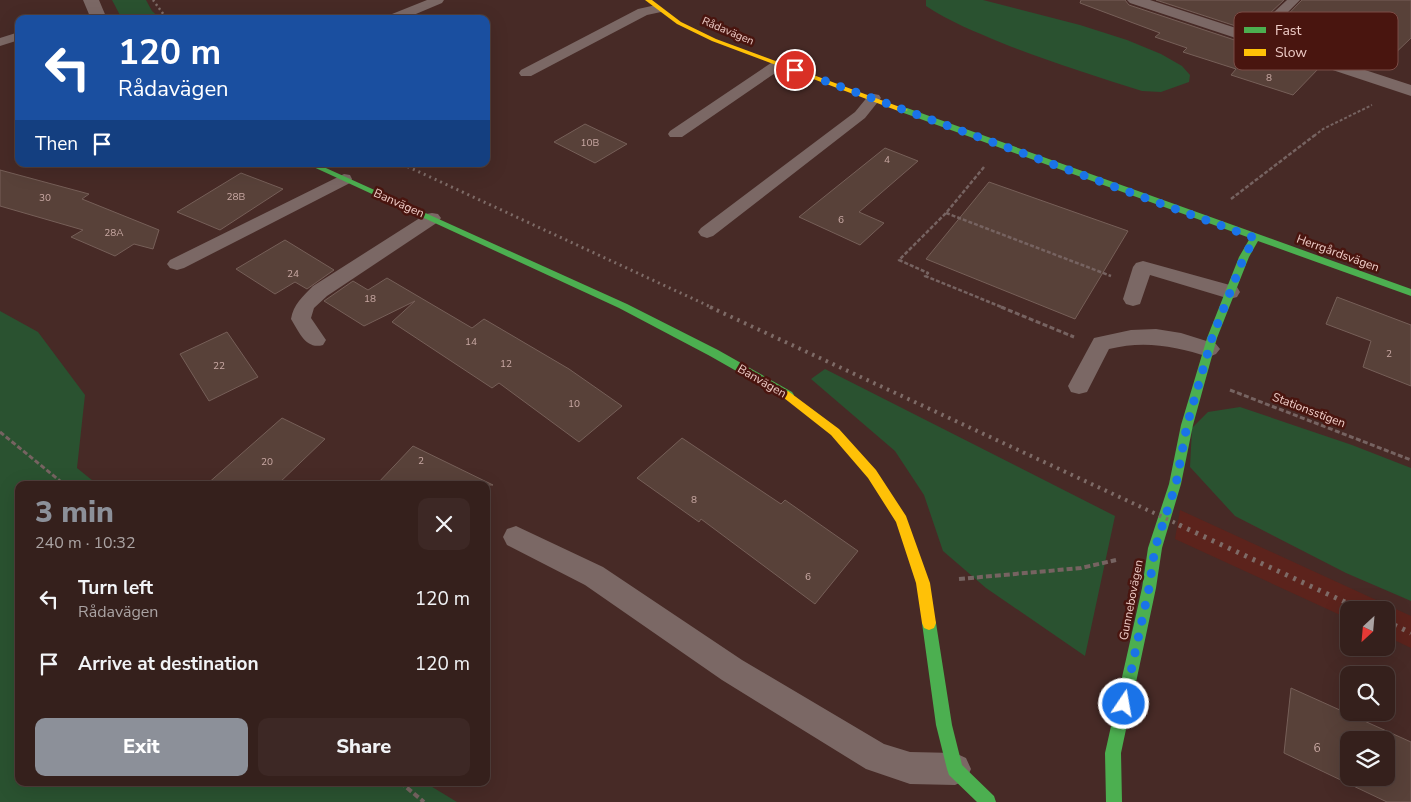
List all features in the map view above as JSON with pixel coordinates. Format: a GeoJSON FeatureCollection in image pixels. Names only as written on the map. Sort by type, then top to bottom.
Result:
{"type":"FeatureCollection","features":[{"type":"Feature","properties":{"kind":"street"},"geometry":{"type":"LineString","coordinates":[[91,0],[94,15]]}},
{"type":"Feature","properties":{"kind":"street"},"geometry":{"type":"LineString","coordinates":[[1135,0],[1234,32]]}},
{"type":"Feature","properties":{"kind":"street","name":"Rådavägen"},"geometry":{"type":"LineString","coordinates":[[652,4],[700,33],[738,50],[1255,238]]}},
{"type":"Feature","properties":{"kind":"street"},"geometry":{"type":"LineString","coordinates":[[1348,70],[1408,90]]}},
{"type":"Feature","properties":{"kind":"street","name":"Banvägen"},"geometry":{"type":"LineString","coordinates":[[317,167],[623,306],[714,353],[789,396],[835,432],[872,474],[902,520],[924,583],[944,725],[955,769]]}},
{"type":"Feature","properties":{"kind":"street","name":"Gunnebovägen"},"geometry":{"type":"LineString","coordinates":[[1114,802],[1113,753],[1147,598],[1155,548],[1176,484],[1187,425],[1209,349],[1244,257],[1255,238]]}},
{"type":"Feature","properties":{"kind":"street","name":"Herrgårdsvägen"},"geometry":{"type":"LineString","coordinates":[[1255,238],[1411,293]]}},
{"type":"Feature","properties":{"kind":"street"},"geometry":{"type":"LineString","coordinates":[[955,769],[988,802]]}},
{"type":"Feature","properties":{"kind":"lane"},"geometry":{"type":"LineString","coordinates":[[402,15],[438,0]]}},
{"type":"Feature","properties":{"kind":"lane"},"geometry":{"type":"LineString","coordinates":[[1282,12],[1294,0]]}},
{"type":"Feature","properties":{"kind":"lane"},"geometry":{"type":"LineString","coordinates":[[526,73],[643,12],[652,4]]}},
{"type":"Feature","properties":{"kind":"lane"},"geometry":{"type":"LineString","coordinates":[[0,42],[15,37]]}},
{"type":"Feature","properties":{"kind":"lane"},"geometry":{"type":"LineString","coordinates":[[676,134],[779,64]]}},
{"type":"Feature","properties":{"kind":"lane"},"geometry":{"type":"LineString","coordinates":[[707,232],[860,115],[874,98]]}},
{"type":"Feature","properties":{"kind":"lane"},"geometry":{"type":"LineString","coordinates":[[177,264],[344,179]]}},
{"type":"Feature","properties":{"kind":"lane"},"geometry":{"type":"LineString","coordinates":[[316,340],[301,320],[302,311],[308,301],[320,291],[432,218]]}},
{"type":"Feature","properties":{"kind":"lane"},"geometry":{"type":"LineString","coordinates":[[1136,292],[1143,267],[1230,292]]}},
{"type":"Feature","properties":{"kind":"lane"},"geometry":{"type":"LineString","coordinates":[[1079,386],[1101,343],[1123,337],[1152,335],[1173,338],[1209,349]]}},
{"type":"Feature","properties":{"kind":"lane"},"geometry":{"type":"LineString","coordinates":[[516,537],[594,576],[732,670],[876,758],[910,768],[955,769]]}},
{"type":"Feature","properties":{"kind":"path"},"geometry":{"type":"LineString","coordinates":[[1224,204],[1269,172],[1323,129],[1408,90]]}},
{"type":"Feature","properties":{"kind":"path"},"geometry":{"type":"LineString","coordinates":[[986,164],[946,213],[899,260],[928,273],[925,276],[1099,347]]}},
{"type":"Feature","properties":{"kind":"path"},"geometry":{"type":"LineString","coordinates":[[946,213],[1115,277],[1136,292]]}},
{"type":"Feature","properties":{"kind":"path","name":"Stationsstigen"},"geometry":{"type":"LineString","coordinates":[[1200,379],[1411,460]]}},
{"type":"Feature","properties":{"kind":"path"},"geometry":{"type":"LineString","coordinates":[[0,432],[60,481]]}},
{"type":"Feature","properties":{"kind":"path"},"geometry":{"type":"LineString","coordinates":[[405,786],[424,802]]}},
{"type":"Feature","properties":{"kind":"shaded area"},"geometry":{"type":"Polygon","coordinates":[[[1180,510],[1378,601],[1340,601],[1340,615],[1175,539],[1180,510]]]}},
{"type":"Feature","properties":{"kind":"shaded area"},"geometry":{"type":"Polygon","coordinates":[[[1395,609],[1411,616],[1411,648],[1395,640],[1395,609]]]}},
{"type":"Feature","properties":{"kind":"green space"},"geometry":{"type":"Polygon","coordinates":[[[112,0],[146,0],[156,15],[120,15],[112,0]]]}},
{"type":"Feature","properties":{"kind":"green space"},"geometry":{"type":"Polygon","coordinates":[[[926,0],[983,0],[1080,25],[1127,40],[1161,54],[1182,66],[1190,75],[1189,82],[1161,92],[1142,91],[1019,50],[983,35],[935,12],[926,6],[926,0]]]}},
{"type":"Feature","properties":{"kind":"green space"},"geometry":{"type":"Polygon","coordinates":[[[0,311],[38,332],[85,395],[77,468],[93,481],[15,481],[15,786],[431,786],[457,802],[0,802],[0,311]]]}},
{"type":"Feature","properties":{"kind":"green space"},"geometry":{"type":"Polygon","coordinates":[[[825,369],[1115,516],[1085,656],[986,588],[943,551],[924,495],[895,451],[811,379],[825,369]]]}},
{"type":"Feature","properties":{"kind":"green space"},"geometry":{"type":"Polygon","coordinates":[[[1240,407],[1352,445],[1411,468],[1411,601],[1346,573],[1235,516],[1190,467],[1192,428],[1208,412],[1240,407]]]}},
{"type":"Feature","properties":{"kind":"building"},"geometry":{"type":"Polygon","coordinates":[[[1081,0],[1125,0],[1129,5],[1234,40],[1234,68],[1183,52],[1187,48],[1155,37],[1160,33],[1080,3],[1081,0]]]}},
{"type":"Feature","properties":{"kind":"building"},"geometry":{"type":"Polygon","coordinates":[[[1156,0],[1284,0],[1271,12],[1234,12],[1234,25],[1156,0]]]}},
{"type":"Feature","properties":{"kind":"building"},"geometry":{"type":"Polygon","coordinates":[[[1302,0],[1411,0],[1411,38],[1398,50],[1398,12],[1290,12],[1302,0]]]}},
{"type":"Feature","properties":{"kind":"building"},"geometry":{"type":"Polygon","coordinates":[[[1235,70],[1317,70],[1293,95],[1231,75],[1235,70]]]}},
{"type":"Feature","properties":{"kind":"building"},"geometry":{"type":"Polygon","coordinates":[[[585,124],[627,144],[595,163],[554,142],[585,124]]]}},
{"type":"Feature","properties":{"kind":"building"},"geometry":{"type":"Polygon","coordinates":[[[885,148],[918,161],[859,212],[884,223],[860,245],[799,217],[885,148]]]}},
{"type":"Feature","properties":{"kind":"building"},"geometry":{"type":"Polygon","coordinates":[[[0,170],[89,194],[82,199],[159,230],[153,249],[134,244],[115,256],[71,237],[83,230],[0,206],[0,170]]]}},
{"type":"Feature","properties":{"kind":"building"},"geometry":{"type":"Polygon","coordinates":[[[241,173],[283,189],[220,230],[177,212],[241,173]]]}},
{"type":"Feature","properties":{"kind":"building"},"geometry":{"type":"Polygon","coordinates":[[[989,182],[1128,231],[1075,319],[926,259],[989,182]]]}},
{"type":"Feature","properties":{"kind":"building"},"geometry":{"type":"Polygon","coordinates":[[[285,240],[334,270],[307,289],[295,282],[275,294],[236,269],[285,240]]]}},
{"type":"Feature","properties":{"kind":"building"},"geometry":{"type":"Polygon","coordinates":[[[387,278],[472,328],[484,319],[569,369],[622,406],[579,442],[499,383],[492,388],[392,322],[415,301],[364,326],[324,301],[353,281],[368,290],[387,278]]]}},
{"type":"Feature","properties":{"kind":"building"},"geometry":{"type":"Polygon","coordinates":[[[1337,297],[1411,325],[1411,386],[1363,367],[1371,341],[1326,324],[1337,297]]]}},
{"type":"Feature","properties":{"kind":"building"},"geometry":{"type":"Polygon","coordinates":[[[227,332],[258,377],[209,401],[180,354],[227,332]]]}},
{"type":"Feature","properties":{"kind":"building"},"geometry":{"type":"Polygon","coordinates":[[[282,418],[325,439],[281,481],[211,481],[282,418]]]}},
{"type":"Feature","properties":{"kind":"building"},"geometry":{"type":"Polygon","coordinates":[[[682,438],[781,504],[785,500],[858,551],[815,604],[701,519],[699,522],[637,478],[682,438]]]}},
{"type":"Feature","properties":{"kind":"building"},"geometry":{"type":"Polygon","coordinates":[[[413,446],[485,481],[380,481],[413,446]]]}},
{"type":"Feature","properties":{"kind":"building"},"geometry":{"type":"Polygon","coordinates":[[[1291,688],[1340,710],[1340,721],[1364,721],[1387,731],[1340,731],[1340,780],[1284,753],[1291,688]]]}},
{"type":"Feature","properties":{"kind":"building"},"geometry":{"type":"Polygon","coordinates":[[[1395,735],[1411,742],[1411,802],[1387,802],[1353,786],[1395,786],[1395,735]]]}},
{"type":"Feature","properties":{"kind":"railway"},"geometry":{"type":"LineString","coordinates":[[153,0],[164,15]]}},
{"type":"Feature","properties":{"kind":"railway"},"geometry":{"type":"LineString","coordinates":[[408,167],[713,308]]}},
{"type":"Feature","properties":{"kind":"railway"},"geometry":{"type":"LineString","coordinates":[[710,307],[1182,526]]}},
{"type":"Feature","properties":{"kind":"railway"},"geometry":{"type":"LineString","coordinates":[[1179,525],[1343,601]]}},
{"type":"Feature","properties":{"kind":"railway"},"geometry":{"type":"LineString","coordinates":[[1395,625],[1411,633]]}},
{"type":"Feature","properties":{"kind":"traffic: fast"},"geometry":{"type":"LineString","coordinates":[[904,110],[1411,293]]}},
{"type":"Feature","properties":{"kind":"traffic: fast"},"geometry":{"type":"LineString","coordinates":[[318,167],[623,306],[714,353],[788,395]]}},
{"type":"Feature","properties":{"kind":"traffic: fast"},"geometry":{"type":"LineString","coordinates":[[1114,802],[1113,753],[1149,588],[1155,548],[1175,484],[1187,425],[1212,338],[1244,257],[1255,238]]}},
{"type":"Feature","properties":{"kind":"traffic: fast"},"geometry":{"type":"LineString","coordinates":[[929,623],[944,725],[955,769],[988,802]]}},
{"type":"Feature","properties":{"kind":"traffic: slow"},"geometry":{"type":"LineString","coordinates":[[648,0],[679,23],[714,40],[904,110]]}},
{"type":"Feature","properties":{"kind":"traffic: slow"},"geometry":{"type":"LineString","coordinates":[[788,395],[835,432],[872,474],[902,520],[923,583],[929,623]]}},
{"type":"Feature","properties":{"kind":"route"},"geometry":{"type":"LineString","coordinates":[[795,70],[1255,238],[1244,257],[1212,338],[1187,425],[1176,484],[1155,548],[1149,588],[1124,704]]}}]}
